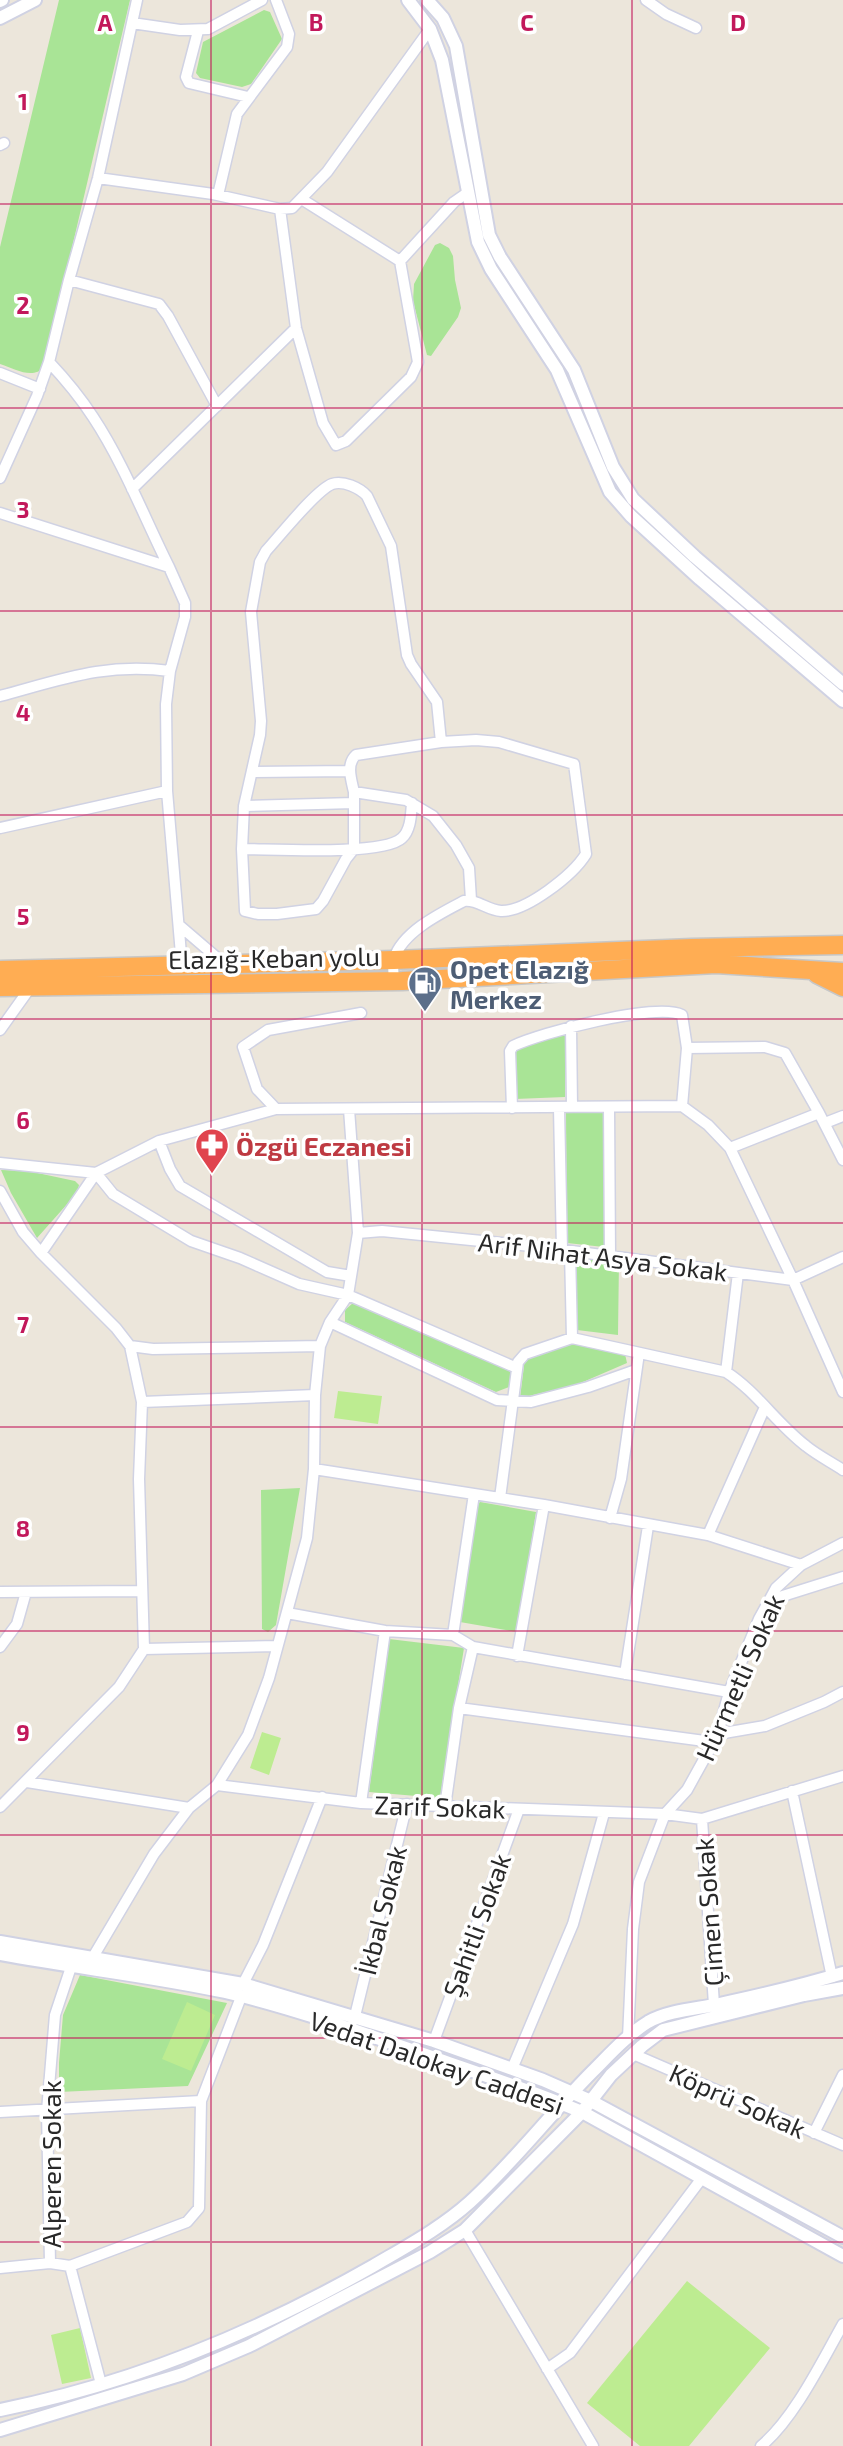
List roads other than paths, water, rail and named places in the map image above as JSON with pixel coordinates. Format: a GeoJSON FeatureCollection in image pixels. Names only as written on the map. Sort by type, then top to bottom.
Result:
{"type":"FeatureCollection","features":[{"type":"Feature","properties":{"kind":"highway","name":"Elazığ-Keban yolu"},"geometry":{"type":"LineString","coordinates":[[0,970],[843,945]]}},
{"type":"Feature","properties":{"kind":"highway","name":"Elazığ-Keban yolu"},"geometry":{"type":"LineString","coordinates":[[0,987],[394,982],[716,964],[843,972]]}},
{"type":"Feature","properties":{"kind":"highway"},"geometry":{"type":"LineString","coordinates":[[804,970],[843,987]]}},
{"type":"Feature","properties":{"kind":"main road"},"geometry":{"type":"LineString","coordinates":[[0,18],[34,0]]}},
{"type":"Feature","properties":{"kind":"main road"},"geometry":{"type":"LineString","coordinates":[[408,0],[430,29],[442,60],[478,242],[491,269],[557,370],[610,492],[631,516],[843,701]]}},
{"type":"Feature","properties":{"kind":"main road"},"geometry":{"type":"LineString","coordinates":[[427,0],[443,18],[456,46],[489,235],[500,257],[574,370],[623,486],[633,499],[695,557],[843,684]]}},
{"type":"Feature","properties":{"kind":"main road","name":"Vedat Dalokay Caddesi"},"geometry":{"type":"LineString","coordinates":[[0,1942],[243,1983],[433,2041],[591,2101],[843,2237]]}},
{"type":"Feature","properties":{"kind":"main road","name":"Vedat Dalokay Caddesi"},"geometry":{"type":"LineString","coordinates":[[0,1954],[126,1974],[241,1997],[360,2032],[561,2103],[582,2112],[843,2256]]}},
{"type":"Feature","properties":{"kind":"main road"},"geometry":{"type":"LineString","coordinates":[[0,2410],[140,2373],[189,2355],[315,2299],[452,2218],[486,2187],[572,2092],[628,2038],[651,2020],[838,1975]]}},
{"type":"Feature","properties":{"kind":"main road"},"geometry":{"type":"LineString","coordinates":[[0,2430],[183,2374],[249,2346],[430,2252],[465,2230],[582,2112],[611,2075],[663,2031],[790,1998],[843,1988]]}},
{"type":"Feature","properties":{"kind":"street"},"geometry":{"type":"LineString","coordinates":[[0,478],[40,389],[49,362],[98,178],[137,0]]}},
{"type":"Feature","properties":{"kind":"street"},"geometry":{"type":"LineString","coordinates":[[132,23],[198,31],[220,23],[262,0]]}},
{"type":"Feature","properties":{"kind":"street"},"geometry":{"type":"LineString","coordinates":[[218,195],[237,114],[287,47],[289,34],[276,0]]}},
{"type":"Feature","properties":{"kind":"street"},"geometry":{"type":"LineString","coordinates":[[646,0],[666,14],[696,28]]}},
{"type":"Feature","properties":{"kind":"street"},"geometry":{"type":"LineString","coordinates":[[98,178],[218,195],[280,209],[292,208],[303,200],[327,172],[430,29]]}},
{"type":"Feature","properties":{"kind":"street"},"geometry":{"type":"LineString","coordinates":[[198,31],[186,77],[189,83],[248,97]]}},
{"type":"Feature","properties":{"kind":"street"},"geometry":{"type":"LineString","coordinates":[[400,261],[454,202],[467,193]]}},
{"type":"Feature","properties":{"kind":"street"},"geometry":{"type":"LineString","coordinates":[[280,209],[296,328],[323,423],[331,440],[340,445],[411,377],[417,368],[416,345],[400,261],[303,200]]}},
{"type":"Feature","properties":{"kind":"street"},"geometry":{"type":"LineString","coordinates":[[69,281],[159,304],[217,406]]}},
{"type":"Feature","properties":{"kind":"street"},"geometry":{"type":"LineString","coordinates":[[132,489],[296,328]]}},
{"type":"Feature","properties":{"kind":"street"},"geometry":{"type":"LineString","coordinates":[[49,362],[91,414],[132,489],[185,603],[186,617],[170,671],[166,704],[167,790],[182,966]]}},
{"type":"Feature","properties":{"kind":"street"},"geometry":{"type":"LineString","coordinates":[[0,373],[40,389]]}},
{"type":"Feature","properties":{"kind":"street"},"geometry":{"type":"LineString","coordinates":[[394,982],[394,960],[404,942],[414,933],[458,904],[471,900],[502,911],[532,901],[580,864],[586,854],[574,764],[499,743],[476,740],[441,742],[356,755],[352,759],[350,771],[354,792],[354,849],[323,901],[316,909],[258,914],[245,911],[242,849],[244,806],[261,721],[251,612],[260,562],[265,551],[318,493],[333,484],[362,490],[391,546],[407,655],[437,702],[441,742]]}},
{"type":"Feature","properties":{"kind":"street"},"geometry":{"type":"LineString","coordinates":[[0,513],[169,567]]}},
{"type":"Feature","properties":{"kind":"street"},"geometry":{"type":"LineString","coordinates":[[0,696],[107,668],[170,671]]}},
{"type":"Feature","properties":{"kind":"street"},"geometry":{"type":"LineString","coordinates":[[252,772],[350,771]]}},
{"type":"Feature","properties":{"kind":"street"},"geometry":{"type":"LineString","coordinates":[[0,828],[167,790]]}},
{"type":"Feature","properties":{"kind":"street"},"geometry":{"type":"LineString","coordinates":[[354,792],[391,796],[412,803],[433,816],[462,853],[471,874],[471,900]]}},
{"type":"Feature","properties":{"kind":"street"},"geometry":{"type":"LineString","coordinates":[[244,806],[354,803]]}},
{"type":"Feature","properties":{"kind":"street"},"geometry":{"type":"LineString","coordinates":[[242,849],[379,848],[400,840],[407,832],[412,803]]}},
{"type":"Feature","properties":{"kind":"street"},"geometry":{"type":"LineString","coordinates":[[180,926],[225,965]]}},
{"type":"Feature","properties":{"kind":"street"},"geometry":{"type":"LineString","coordinates":[[0,1030],[30,988]]}},
{"type":"Feature","properties":{"kind":"street"},"geometry":{"type":"LineString","coordinates":[[512,1108],[510,1051],[513,1046],[571,1026],[656,1012],[678,1013],[684,1019],[687,1048],[682,1106]]}},
{"type":"Feature","properties":{"kind":"street"},"geometry":{"type":"LineString","coordinates":[[276,1108],[257,1089],[243,1047],[268,1030],[361,1013]]}},
{"type":"Feature","properties":{"kind":"street"},"geometry":{"type":"LineString","coordinates":[[571,1026],[572,1107]]}},
{"type":"Feature","properties":{"kind":"street"},"geometry":{"type":"LineString","coordinates":[[687,1048],[750,1047],[775,1049],[785,1054],[843,1160]]}},
{"type":"Feature","properties":{"kind":"street"},"geometry":{"type":"LineString","coordinates":[[41,1253],[96,1172],[159,1141],[276,1108],[682,1106],[708,1125],[730,1148],[843,1392]]}},
{"type":"Feature","properties":{"kind":"street"},"geometry":{"type":"LineString","coordinates":[[609,1107],[610,1256]]}},
{"type":"Feature","properties":{"kind":"street"},"geometry":{"type":"LineString","coordinates":[[559,1108],[572,1338]]}},
{"type":"Feature","properties":{"kind":"street"},"geometry":{"type":"LineString","coordinates":[[93,1956],[154,1854],[189,1808],[217,1785],[248,1735],[269,1678],[307,1538],[314,1469],[315,1395],[320,1346],[330,1322],[348,1295],[358,1233],[349,1109]]}},
{"type":"Feature","properties":{"kind":"street"},"geometry":{"type":"LineString","coordinates":[[730,1148],[819,1113]]}},
{"type":"Feature","properties":{"kind":"street"},"geometry":{"type":"LineString","coordinates":[[825,1123],[843,1116]]}},
{"type":"Feature","properties":{"kind":"street"},"geometry":{"type":"LineString","coordinates":[[159,1141],[180,1186],[327,1272],[351,1276]]}},
{"type":"Feature","properties":{"kind":"street"},"geometry":{"type":"LineString","coordinates":[[0,1163],[96,1172],[113,1194],[191,1241],[240,1258],[299,1284],[348,1295],[517,1368]]}},
{"type":"Feature","properties":{"kind":"street"},"geometry":{"type":"LineString","coordinates":[[0,1191],[23,1232],[116,1328],[130,1346],[142,1402],[139,1479],[144,1650],[119,1687],[0,1808]]}},
{"type":"Feature","properties":{"kind":"street","name":"Arif Nihat Asya Sokak"},"geometry":{"type":"LineString","coordinates":[[358,1233],[382,1231],[610,1256],[793,1280]]}},
{"type":"Feature","properties":{"kind":"street"},"geometry":{"type":"LineString","coordinates":[[793,1280],[843,1257]]}},
{"type":"Feature","properties":{"kind":"street"},"geometry":{"type":"LineString","coordinates":[[726,1372],[738,1273]]}},
{"type":"Feature","properties":{"kind":"street"},"geometry":{"type":"LineString","coordinates":[[330,1322],[497,1401],[531,1402],[588,1387],[636,1370]]}},
{"type":"Feature","properties":{"kind":"street"},"geometry":{"type":"LineString","coordinates":[[500,1498],[517,1362],[525,1354],[572,1338],[726,1372],[745,1384],[806,1446],[841,1468]]}},
{"type":"Feature","properties":{"kind":"street"},"geometry":{"type":"LineString","coordinates":[[130,1346],[152,1349],[320,1346]]}},
{"type":"Feature","properties":{"kind":"street"},"geometry":{"type":"LineString","coordinates":[[610,1518],[621,1479],[639,1353]]}},
{"type":"Feature","properties":{"kind":"street"},"geometry":{"type":"LineString","coordinates":[[142,1402],[315,1395]]}},
{"type":"Feature","properties":{"kind":"street"},"geometry":{"type":"LineString","coordinates":[[708,1535],[765,1407]]}},
{"type":"Feature","properties":{"kind":"street"},"geometry":{"type":"LineString","coordinates":[[314,1469],[544,1505],[708,1535],[801,1565]]}},
{"type":"Feature","properties":{"kind":"street"},"geometry":{"type":"LineString","coordinates":[[453,1635],[474,1494]]}},
{"type":"Feature","properties":{"kind":"street"},"geometry":{"type":"LineString","coordinates":[[517,1656],[544,1505]]}},
{"type":"Feature","properties":{"kind":"street"},"geometry":{"type":"LineString","coordinates":[[625,1674],[648,1526]]}},
{"type":"Feature","properties":{"kind":"street","name":"Hürmetli Sokak"},"geometry":{"type":"LineString","coordinates":[[628,2038],[632,1929],[639,1882],[665,1814],[687,1790],[715,1738],[729,1692],[759,1619],[776,1588],[801,1565],[843,1543]]}},
{"type":"Feature","properties":{"kind":"street"},"geometry":{"type":"LineString","coordinates":[[769,1600],[843,1577]]}},
{"type":"Feature","properties":{"kind":"street"},"geometry":{"type":"LineString","coordinates":[[0,1592],[142,1591]]}},
{"type":"Feature","properties":{"kind":"street"},"geometry":{"type":"LineString","coordinates":[[0,1647],[17,1624],[26,1592]]}},
{"type":"Feature","properties":{"kind":"street"},"geometry":{"type":"LineString","coordinates":[[287,1614],[385,1631],[453,1635],[473,1647],[729,1692]]}},
{"type":"Feature","properties":{"kind":"street"},"geometry":{"type":"LineString","coordinates":[[361,1803],[385,1631]]}},
{"type":"Feature","properties":{"kind":"street"},"geometry":{"type":"LineString","coordinates":[[144,1650],[277,1646]]}},
{"type":"Feature","properties":{"kind":"street"},"geometry":{"type":"LineString","coordinates":[[445,1807],[460,1708],[473,1647]]}},
{"type":"Feature","properties":{"kind":"street"},"geometry":{"type":"LineString","coordinates":[[460,1708],[715,1738],[765,1726],[843,1692]]}},
{"type":"Feature","properties":{"kind":"street"},"geometry":{"type":"LineString","coordinates":[[702,1819],[843,1776]]}},
{"type":"Feature","properties":{"kind":"street"},"geometry":{"type":"LineString","coordinates":[[27,1782],[189,1808]]}},
{"type":"Feature","properties":{"kind":"street","name":"Zarif Sokak"},"geometry":{"type":"LineString","coordinates":[[217,1785],[361,1803],[665,1814],[702,1819]]}},
{"type":"Feature","properties":{"kind":"street"},"geometry":{"type":"LineString","coordinates":[[792,1791],[838,1975]]}},
{"type":"Feature","properties":{"kind":"street"},"geometry":{"type":"LineString","coordinates":[[243,1983],[263,1945],[322,1797]]}},
{"type":"Feature","properties":{"kind":"street","name":"İkbal Sokak"},"geometry":{"type":"LineString","coordinates":[[355,2016],[407,1804]]}},
{"type":"Feature","properties":{"kind":"street","name":"Şahitli Sokak"},"geometry":{"type":"LineString","coordinates":[[433,2041],[519,1809]]}},
{"type":"Feature","properties":{"kind":"street"},"geometry":{"type":"LineString","coordinates":[[512,2069],[573,1924],[604,1813]]}},
{"type":"Feature","properties":{"kind":"street","name":"Çimen Sokak"},"geometry":{"type":"LineString","coordinates":[[702,1819],[714,2005]]}},
{"type":"Feature","properties":{"kind":"street","name":"Alperen Sokak"},"geometry":{"type":"LineString","coordinates":[[71,1967],[55,2015],[47,2111],[50,2263],[70,2266],[101,2384]]}},
{"type":"Feature","properties":{"kind":"street"},"geometry":{"type":"LineString","coordinates":[[843,1988],[843,1996]]}},
{"type":"Feature","properties":{"kind":"street"},"geometry":{"type":"LineString","coordinates":[[70,2266],[187,2222],[199,2207],[201,2101],[241,1997]]}},
{"type":"Feature","properties":{"kind":"street","name":"Köprü Sokak"},"geometry":{"type":"LineString","coordinates":[[633,2054],[843,2145]]}},
{"type":"Feature","properties":{"kind":"street"},"geometry":{"type":"LineString","coordinates":[[814,2133],[843,2076]]}},
{"type":"Feature","properties":{"kind":"street"},"geometry":{"type":"LineString","coordinates":[[0,2112],[201,2101]]}},
{"type":"Feature","properties":{"kind":"street"},"geometry":{"type":"LineString","coordinates":[[547,2369],[570,2353],[702,2178]]}},
{"type":"Feature","properties":{"kind":"street"},"geometry":{"type":"LineString","coordinates":[[465,2230],[593,2446]]}},
{"type":"Feature","properties":{"kind":"street"},"geometry":{"type":"LineString","coordinates":[[0,2268],[50,2263]]}},
{"type":"Feature","properties":{"kind":"street"},"geometry":{"type":"LineString","coordinates":[[761,2446],[771,2438],[787,2417],[843,2324]]}},
{"type":"Feature","properties":{"kind":"place","name":"Opet Elazığ Merkez"},"geometry":{"type":"Point","coordinates":[425,1013]}},
{"type":"Feature","properties":{"kind":"place","name":"Özgü Eczanesi"},"geometry":{"type":"Point","coordinates":[212,1175]}}]}
